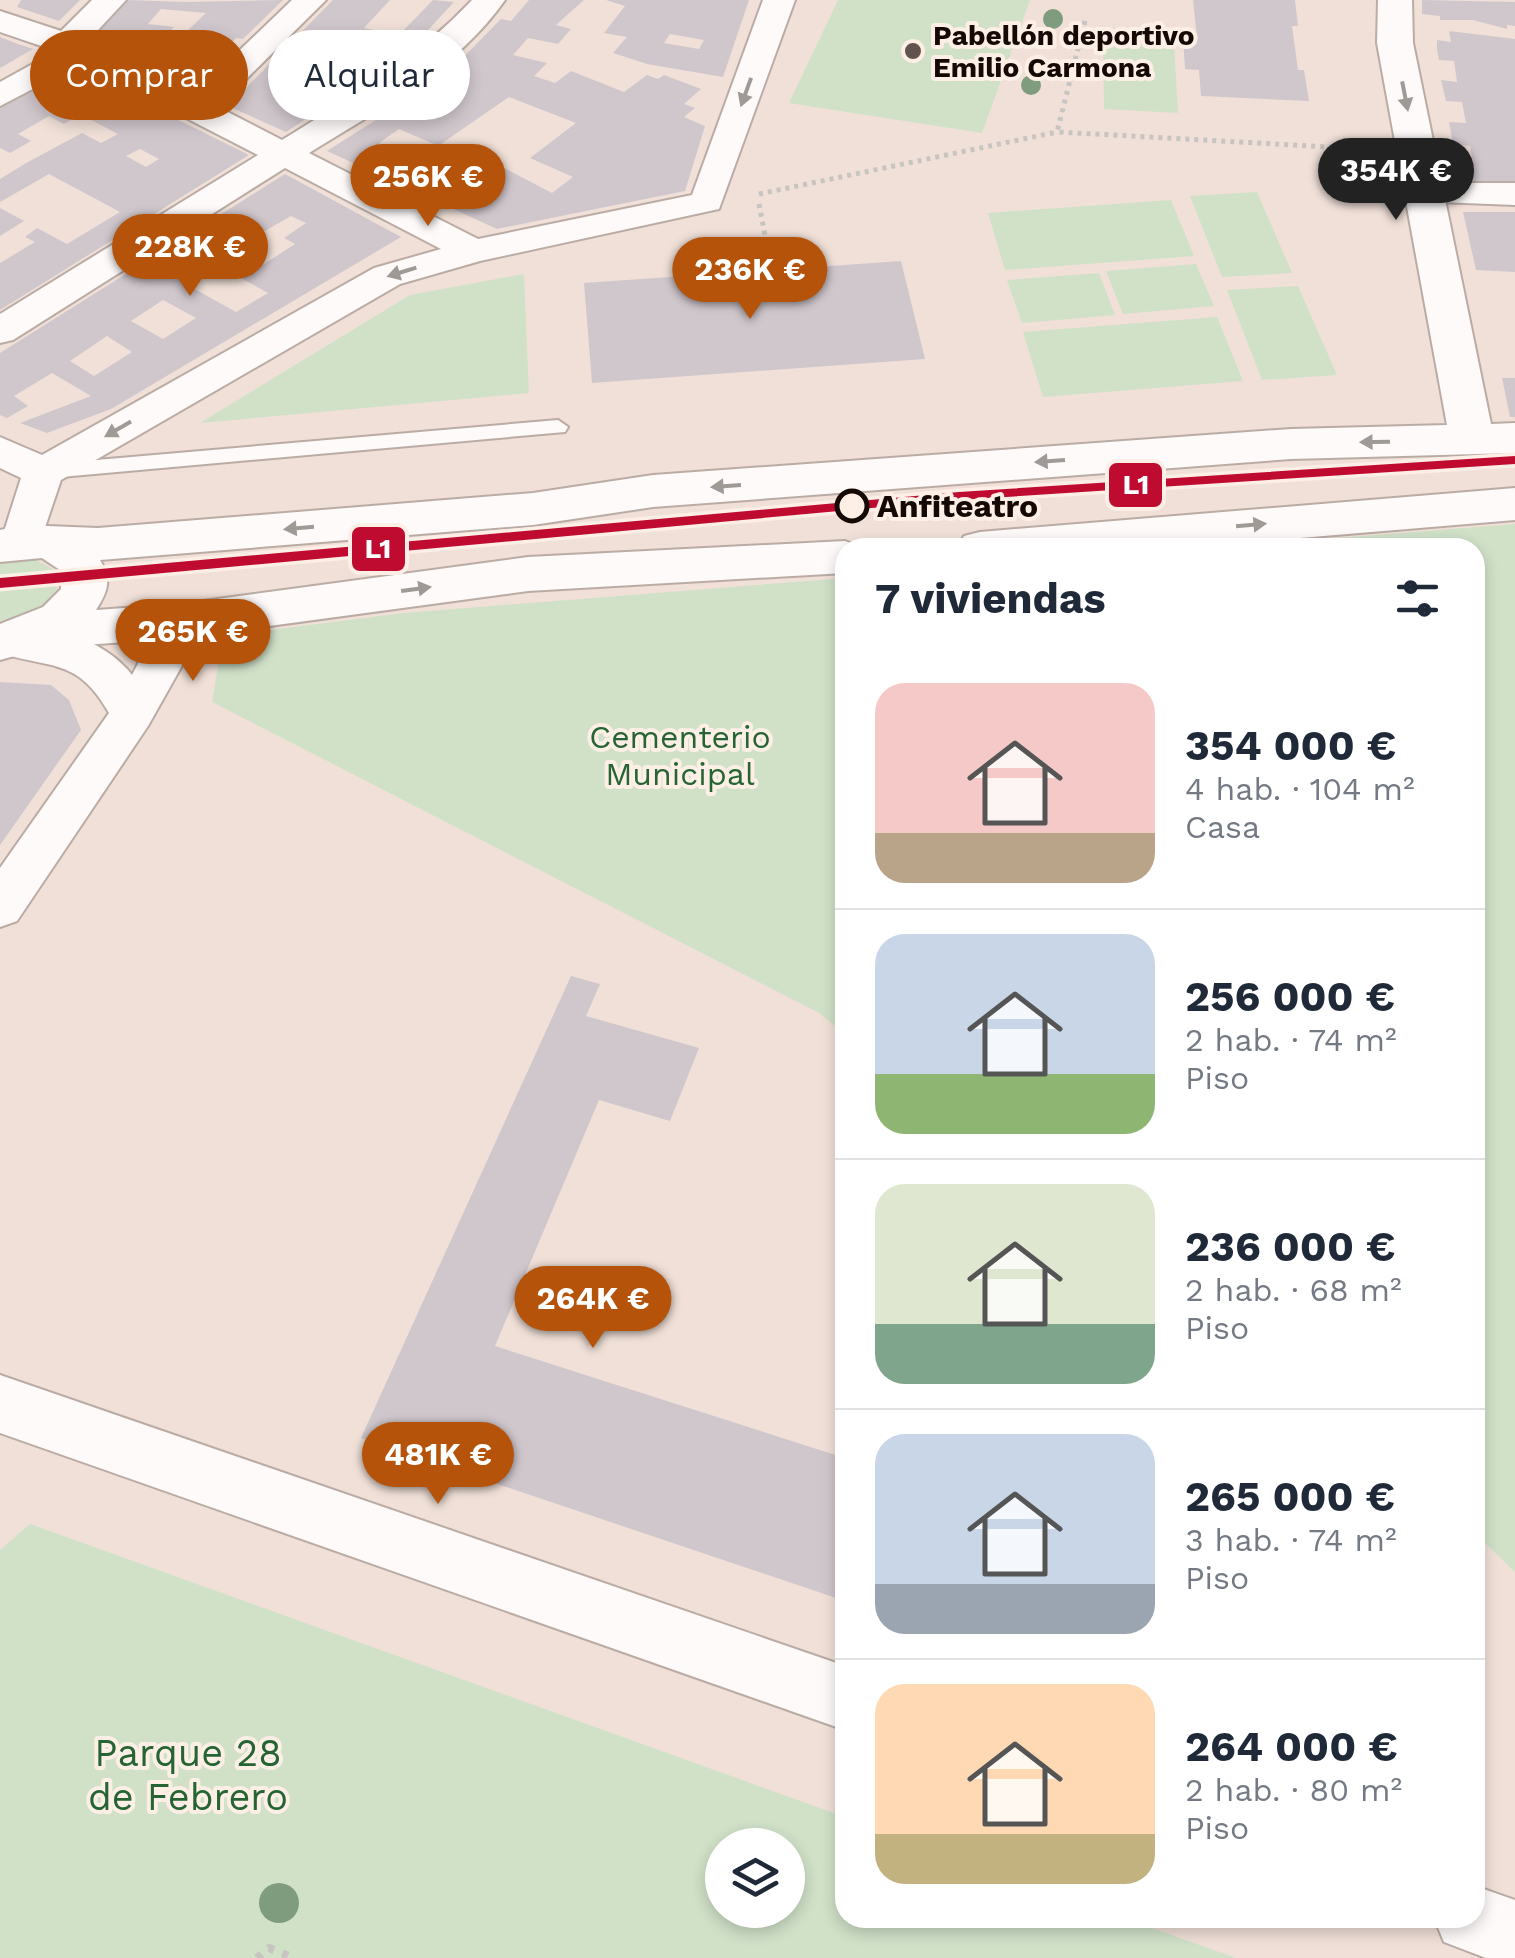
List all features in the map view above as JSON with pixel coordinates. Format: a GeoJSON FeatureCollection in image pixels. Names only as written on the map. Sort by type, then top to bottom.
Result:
{"type":"FeatureCollection","features":[{"type":"Feature","properties":{"kind":"street"},"geometry":{"type":"LineString","coordinates":[[88,30],[110,0]]}},
{"type":"Feature","properties":{"kind":"street"},"geometry":{"type":"LineString","coordinates":[[248,60],[310,0]]}},
{"type":"Feature","properties":{"kind":"street"},"geometry":{"type":"LineString","coordinates":[[0,331],[407,77],[459,34],[488,0]]}},
{"type":"Feature","properties":{"kind":"street"},"geometry":{"type":"LineString","coordinates":[[26,544],[43,472],[387,276],[474,251],[707,202],[779,0]]}},
{"type":"Feature","properties":{"kind":"street"},"geometry":{"type":"LineString","coordinates":[[26,544],[98,544],[533,509],[653,491],[1290,444],[1494,439],[1425,194],[1395,43],[1395,0]]}},
{"type":"Feature","properties":{"kind":"street"},"geometry":{"type":"LineString","coordinates":[[0,21],[30,32]]}},
{"type":"Feature","properties":{"kind":"street"},"geometry":{"type":"LineString","coordinates":[[0,96],[30,77]]}},
{"type":"Feature","properties":{"kind":"street"},"geometry":{"type":"LineString","coordinates":[[220,120],[474,251]]}},
{"type":"Feature","properties":{"kind":"street"},"geometry":{"type":"LineString","coordinates":[[1425,194],[1515,194]]}},
{"type":"Feature","properties":{"kind":"street"},"geometry":{"type":"LineString","coordinates":[[0,450],[43,472]]}},
{"type":"Feature","properties":{"kind":"street"},"geometry":{"type":"LineString","coordinates":[[1102,538],[1515,504]]}},
{"type":"Feature","properties":{"kind":"street"},"geometry":{"type":"LineString","coordinates":[[19,638],[77,604],[86,578],[82,564],[26,544]]}},
{"type":"Feature","properties":{"kind":"street"},"geometry":{"type":"LineString","coordinates":[[19,638],[181,621],[528,574],[835,558]]}},
{"type":"Feature","properties":{"kind":"street"},"geometry":{"type":"LineString","coordinates":[[0,906],[132,714],[176,639],[181,621]]}},
{"type":"Feature","properties":{"kind":"street"},"geometry":{"type":"LineString","coordinates":[[19,638],[84,654],[110,673],[132,714]]}},
{"type":"Feature","properties":{"kind":"street"},"geometry":{"type":"LineString","coordinates":[[0,1404],[835,1695]]}},
{"type":"Feature","properties":{"kind":"street"},"geometry":{"type":"LineString","coordinates":[[1485,1924],[1515,1934]]}},
{"type":"Feature","properties":{"kind":"lane"},"geometry":{"type":"LineString","coordinates":[[43,472],[558,427]]}},
{"type":"Feature","properties":{"kind":"path"},"geometry":{"type":"LineString","coordinates":[[1056,132],[1084,22]]}},
{"type":"Feature","properties":{"kind":"path"},"geometry":{"type":"LineString","coordinates":[[769,256],[757,194],[1056,132],[1377,150]]}},
{"type":"Feature","properties":{"kind":"path"},"geometry":{"type":"LineString","coordinates":[[257,1958],[269,1948],[294,1958]]}},
{"type":"Feature","properties":{"kind":"green space","name":"Pabellón deportivo Emilio Carmona"},"geometry":{"type":"Polygon","coordinates":[[[838,0],[1030,0],[982,133],[789,103],[838,0]]]}},
{"type":"Feature","properties":{"kind":"green space"},"geometry":{"type":"Polygon","coordinates":[[[1103,38],[1174,42],[1178,113],[1104,109],[1103,38]]]}},
{"type":"Feature","properties":{"kind":"green space"},"geometry":{"type":"Polygon","coordinates":[[[1257,192],[1292,273],[1222,277],[1190,196],[1257,192]]]}},
{"type":"Feature","properties":{"kind":"green space"},"geometry":{"type":"Polygon","coordinates":[[[1171,200],[1194,256],[1005,270],[988,213],[1171,200]]]}},
{"type":"Feature","properties":{"kind":"green space"},"geometry":{"type":"Polygon","coordinates":[[[1196,264],[1214,306],[1123,314],[1106,271],[1196,264]]]}},
{"type":"Feature","properties":{"kind":"green space"},"geometry":{"type":"Polygon","coordinates":[[[1099,273],[1115,315],[1022,323],[1007,280],[1099,273]]]}},
{"type":"Feature","properties":{"kind":"green space"},"geometry":{"type":"Polygon","coordinates":[[[524,274],[529,393],[200,423],[410,295],[524,274]]]}},
{"type":"Feature","properties":{"kind":"green space"},"geometry":{"type":"Polygon","coordinates":[[[1298,286],[1337,375],[1262,380],[1227,290],[1298,286]]]}},
{"type":"Feature","properties":{"kind":"green space"},"geometry":{"type":"Polygon","coordinates":[[[1217,317],[1243,381],[1043,397],[1023,332],[1217,317]]]}},
{"type":"Feature","properties":{"kind":"green space"},"geometry":{"type":"Polygon","coordinates":[[[1515,524],[1515,1572],[1485,1543],[1485,538],[1337,538],[1515,524]]]}},
{"type":"Feature","properties":{"kind":"green space"},"geometry":{"type":"Polygon","coordinates":[[[32,558],[53,569],[57,589],[40,609],[0,621],[0,562],[32,558]]]}},
{"type":"Feature","properties":{"kind":"green space","name":"Cementerio Municipal"},"geometry":{"type":"Polygon","coordinates":[[[835,579],[835,1026],[819,1013],[212,702],[223,636],[404,613],[835,579]]]}},
{"type":"Feature","properties":{"kind":"green space","name":"Parque 28 de Febrero"},"geometry":{"type":"Polygon","coordinates":[[[30,1524],[835,1813],[835,1928],[1152,1928],[1236,1958],[0,1958],[0,1550],[30,1524]]]}},
{"type":"Feature","properties":{"kind":"building"},"geometry":{"type":"Polygon","coordinates":[[[21,0],[80,0],[59,21],[17,7],[21,0]]]}},
{"type":"Feature","properties":{"kind":"building"},"geometry":{"type":"Polygon","coordinates":[[[126,0],[283,0],[248,34],[248,30],[188,30],[206,13],[161,9],[148,24],[174,27],[171,30],[98,30],[126,0]]]}},
{"type":"Feature","properties":{"kind":"building"},"geometry":{"type":"Polygon","coordinates":[[[333,0],[390,0],[364,28],[374,30],[303,30],[333,0]]]}},
{"type":"Feature","properties":{"kind":"building"},"geometry":{"type":"Polygon","coordinates":[[[433,0],[454,2],[428,30],[404,30],[433,0]]]}},
{"type":"Feature","properties":{"kind":"building"},"geometry":{"type":"Polygon","coordinates":[[[529,0],[584,0],[556,25],[571,29],[558,44],[528,38],[513,55],[547,63],[534,76],[555,83],[571,71],[624,92],[647,75],[658,79],[664,75],[701,89],[684,104],[695,108],[684,117],[705,126],[685,191],[497,229],[327,151],[376,120],[470,120],[470,51],[501,19],[511,21],[529,0]],[[509,97],[438,146],[458,155],[483,157],[552,193],[573,177],[530,158],[576,123],[509,97]],[[399,129],[379,143],[415,159],[434,144],[399,129]]]}},
{"type":"Feature","properties":{"kind":"building"},"geometry":{"type":"Polygon","coordinates":[[[606,0],[749,0],[723,77],[647,64],[613,53],[627,37],[604,33],[625,6],[606,0]],[[670,34],[664,43],[699,49],[704,40],[670,34]]]}},
{"type":"Feature","properties":{"kind":"building"},"geometry":{"type":"Polygon","coordinates":[[[1193,0],[1295,0],[1298,26],[1292,26],[1298,70],[1304,70],[1309,101],[1201,96],[1199,70],[1185,69],[1183,39],[1197,39],[1193,0]]]}},
{"type":"Feature","properties":{"kind":"building"},"geometry":{"type":"Polygon","coordinates":[[[1422,0],[1515,2],[1515,26],[1507,25],[1507,29],[1473,20],[1440,20],[1440,16],[1422,14],[1422,0]]]}},
{"type":"Feature","properties":{"kind":"building"},"geometry":{"type":"Polygon","coordinates":[[[1449,31],[1515,39],[1515,183],[1461,181],[1458,167],[1474,168],[1470,146],[1453,144],[1449,122],[1466,123],[1462,102],[1446,101],[1441,80],[1457,82],[1454,61],[1439,60],[1437,49],[1437,40],[1451,42],[1449,31]]]}},
{"type":"Feature","properties":{"kind":"building"},"geometry":{"type":"Polygon","coordinates":[[[0,37],[30,48],[30,51],[0,68],[0,37]]]}},
{"type":"Feature","properties":{"kind":"building"},"geometry":{"type":"Polygon","coordinates":[[[268,66],[268,120],[304,120],[286,132],[248,115],[248,86],[268,66]]]}},
{"type":"Feature","properties":{"kind":"building"},"geometry":{"type":"Polygon","coordinates":[[[30,89],[30,120],[42,120],[18,134],[31,141],[10,153],[0,148],[0,106],[30,89]]]}},
{"type":"Feature","properties":{"kind":"building"},"geometry":{"type":"Polygon","coordinates":[[[91,120],[178,120],[249,155],[0,310],[0,263],[35,242],[25,237],[37,228],[67,244],[120,212],[49,174],[0,202],[0,179],[82,133],[101,143],[118,134],[91,120]],[[140,149],[126,156],[146,167],[159,159],[140,149]]]}},
{"type":"Feature","properties":{"kind":"building"},"geometry":{"type":"Polygon","coordinates":[[[285,174],[401,237],[111,409],[47,433],[20,423],[91,396],[52,373],[14,396],[28,406],[7,418],[0,415],[0,353],[285,174]],[[291,216],[225,254],[255,270],[295,244],[284,238],[306,223],[291,216]],[[215,263],[184,283],[236,312],[268,293],[215,263]],[[163,300],[131,321],[163,339],[196,318],[163,300]],[[107,336],[70,361],[94,376],[132,352],[107,336]]]}},
{"type":"Feature","properties":{"kind":"building"},"geometry":{"type":"Polygon","coordinates":[[[0,208],[24,221],[0,236],[0,208]]]}},
{"type":"Feature","properties":{"kind":"building"},"geometry":{"type":"Polygon","coordinates":[[[1463,212],[1515,212],[1515,272],[1476,270],[1463,212]]]}},
{"type":"Feature","properties":{"kind":"building"},"geometry":{"type":"Polygon","coordinates":[[[901,261],[925,359],[592,383],[584,283],[901,261]]]}},
{"type":"Feature","properties":{"kind":"building"},"geometry":{"type":"Polygon","coordinates":[[[1502,378],[1515,378],[1515,417],[1510,417],[1502,378]]]}},
{"type":"Feature","properties":{"kind":"building"},"geometry":{"type":"Polygon","coordinates":[[[0,682],[51,685],[69,700],[81,730],[0,845],[0,682]]]}},
{"type":"Feature","properties":{"kind":"building"},"geometry":{"type":"Polygon","coordinates":[[[571,976],[600,984],[586,1016],[699,1048],[670,1121],[599,1100],[495,1346],[835,1455],[835,1598],[361,1438],[571,976]]]}},
{"type":"Feature","properties":{"kind":"transit line","name":"L1"},"geometry":{"type":"LineString","coordinates":[[0,583],[959,496],[1515,460]]}},
{"type":"Feature","properties":{"kind":"place","name":"Pabellón deportivo Emilio Carmona"},"geometry":{"type":"Point","coordinates":[913,51]}},
{"type":"Feature","properties":{"kind":"place","name":"Anfiteatro"},"geometry":{"type":"Point","coordinates":[852,506]}}]}
